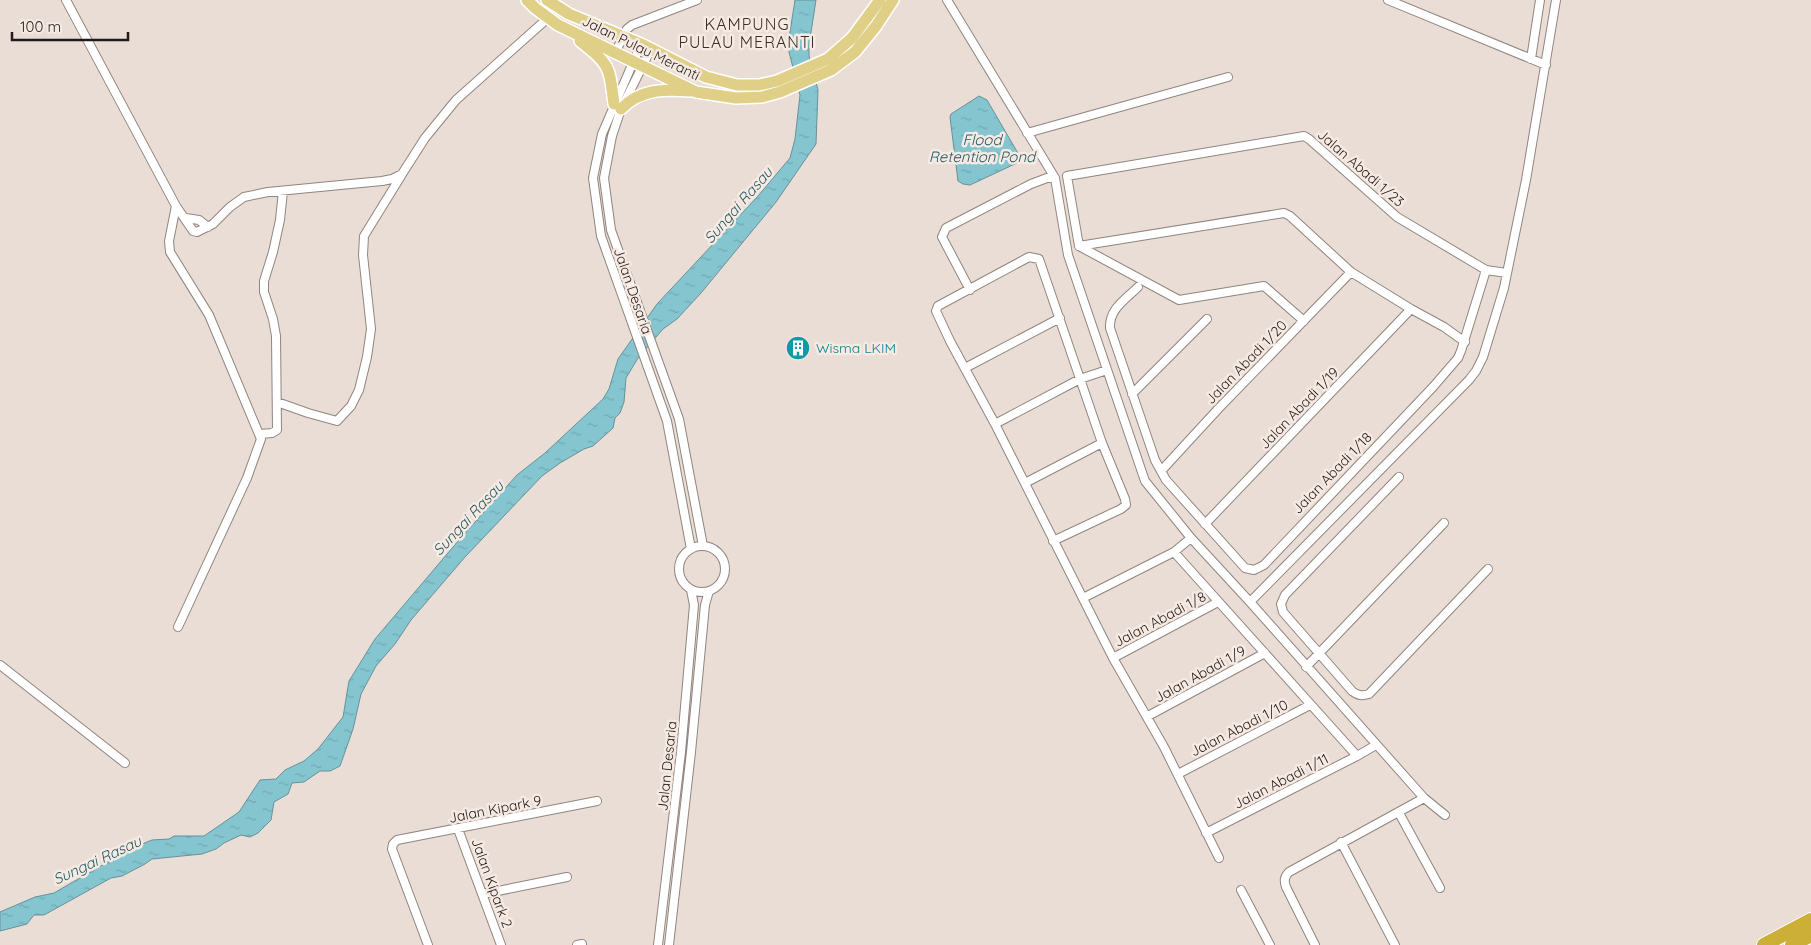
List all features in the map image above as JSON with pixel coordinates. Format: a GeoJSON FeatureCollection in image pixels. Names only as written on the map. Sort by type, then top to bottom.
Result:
{"type":"FeatureCollection","features":[{"type":"Feature","properties":{"kind":"highway"},"geometry":{"type":"LineString","coordinates":[[1764,945],[1811,920]]}},
{"type":"Feature","properties":{"kind":"highway"},"geometry":{"type":"LineString","coordinates":[[1792,945],[1811,935]]}},
{"type":"Feature","properties":{"kind":"main road","name":"Jalan Pulau Meranti"},"geometry":{"type":"LineString","coordinates":[[527,0],[554,22],[696,92],[736,98],[762,97],[778,86],[828,59],[890,1]]}},
{"type":"Feature","properties":{"kind":"main road","name":"Jalan Pulau Meranti"},"geometry":{"type":"LineString","coordinates":[[547,0],[569,14],[646,46],[706,77],[737,85],[778,86],[832,70],[855,52],[876,26],[890,1]]}},
{"type":"Feature","properties":{"kind":"main road"},"geometry":{"type":"LineString","coordinates":[[554,22],[599,56],[606,64],[618,107],[653,91],[696,92]]}},
{"type":"Feature","properties":{"kind":"street"},"geometry":{"type":"LineString","coordinates":[[66,0],[176,206],[186,218],[193,231],[197,232],[208,227],[244,197],[283,190],[382,181],[402,174]]}},
{"type":"Feature","properties":{"kind":"street"},"geometry":{"type":"LineString","coordinates":[[615,53],[627,29],[644,19],[697,0]]}},
{"type":"Feature","properties":{"kind":"street"},"geometry":{"type":"LineString","coordinates":[[942,0],[948,3],[1055,178],[1068,255],[1145,481],[1191,538],[1376,745],[1424,798],[1445,815]]}},
{"type":"Feature","properties":{"kind":"street"},"geometry":{"type":"LineString","coordinates":[[1388,0],[1546,65]]}},
{"type":"Feature","properties":{"kind":"street"},"geometry":{"type":"LineString","coordinates":[[1531,59],[1540,0]]}},
{"type":"Feature","properties":{"kind":"street"},"geometry":{"type":"LineString","coordinates":[[1250,602],[1476,371],[1504,288],[1546,65],[1556,0]]}},
{"type":"Feature","properties":{"kind":"street"},"geometry":{"type":"LineString","coordinates":[[277,402],[337,421],[351,406],[359,390],[366,366],[371,329],[363,255],[364,236],[430,132],[456,100],[554,22]]}},
{"type":"Feature","properties":{"kind":"street","name":"Jalan Desaria"},"geometry":{"type":"LineString","coordinates":[[646,46],[618,107],[602,134],[593,178],[601,236],[667,421],[691,549],[680,560],[678,567],[682,581],[691,590],[694,605],[682,752],[658,945]]}},
{"type":"Feature","properties":{"kind":"street"},"geometry":{"type":"LineString","coordinates":[[1027,133],[1228,77]]}},
{"type":"Feature","properties":{"kind":"street","name":"Jalan Desaria"},"geometry":{"type":"LineString","coordinates":[[618,107],[604,178],[610,230],[679,419],[702,546],[714,550],[725,564],[725,571],[720,584],[709,591],[705,605],[691,752],[669,945]]}},
{"type":"Feature","properties":{"kind":"street","name":"Jalan Abadi 1/23"},"geometry":{"type":"LineString","coordinates":[[1079,246],[1067,176],[1304,136],[1397,217],[1486,270],[1507,273]]}},
{"type":"Feature","properties":{"kind":"street"},"geometry":{"type":"LineString","coordinates":[[970,290],[942,237],[946,228],[1039,180],[1055,178]]}},
{"type":"Feature","properties":{"kind":"street"},"geometry":{"type":"LineString","coordinates":[[260,434],[272,433],[277,430],[276,336],[273,319],[264,292],[264,281],[275,244],[283,190]]}},
{"type":"Feature","properties":{"kind":"street"},"geometry":{"type":"LineString","coordinates":[[176,206],[168,241],[170,252],[208,315],[260,434],[260,445],[247,478],[178,627]]}},
{"type":"Feature","properties":{"kind":"street"},"geometry":{"type":"LineString","coordinates":[[1079,246],[1284,214],[1290,216],[1351,272],[1444,327],[1465,342]]}},
{"type":"Feature","properties":{"kind":"street"},"geometry":{"type":"LineString","coordinates":[[186,218],[200,220],[208,227]]}},
{"type":"Feature","properties":{"kind":"street"},"geometry":{"type":"LineString","coordinates":[[1079,246],[1179,300],[1264,286],[1304,322]]}},
{"type":"Feature","properties":{"kind":"street"},"geometry":{"type":"LineString","coordinates":[[1054,541],[1126,505],[1102,443],[1039,259],[1029,257],[938,306],[936,312],[995,424],[1054,541],[1083,598],[1113,658],[1148,716],[1220,858]]}},
{"type":"Feature","properties":{"kind":"street","name":"Jalan Abadi 1/18"},"geometry":{"type":"LineString","coordinates":[[1138,287],[1113,312],[1110,319],[1110,328],[1155,460],[1166,480],[1244,568],[1250,570],[1259,568],[1433,387],[1458,358],[1465,342],[1486,270]]}},
{"type":"Feature","properties":{"kind":"street","name":"Jalan Abadi 1/20"},"geometry":{"type":"LineString","coordinates":[[1160,471],[1218,408],[1351,272]]}},
{"type":"Feature","properties":{"kind":"street","name":"Jalan Abadi 1/19"},"geometry":{"type":"LineString","coordinates":[[1205,524],[1411,309]]}},
{"type":"Feature","properties":{"kind":"street"},"geometry":{"type":"LineString","coordinates":[[965,368],[1060,318]]}},
{"type":"Feature","properties":{"kind":"street"},"geometry":{"type":"LineString","coordinates":[[1132,394],[1207,319]]}},
{"type":"Feature","properties":{"kind":"street"},"geometry":{"type":"LineString","coordinates":[[995,424],[1080,379],[1107,370]]}},
{"type":"Feature","properties":{"kind":"street"},"geometry":{"type":"LineString","coordinates":[[1025,483],[1102,443]]}},
{"type":"Feature","properties":{"kind":"street"},"geometry":{"type":"LineString","coordinates":[[1399,477],[1284,595],[1281,604],[1283,612],[1352,691],[1362,696],[1369,694],[1488,569]]}},
{"type":"Feature","properties":{"kind":"street"},"geometry":{"type":"LineString","coordinates":[[1306,666],[1444,523]]}},
{"type":"Feature","properties":{"kind":"street"},"geometry":{"type":"LineString","coordinates":[[1083,598],[1174,552],[1191,538]]}},
{"type":"Feature","properties":{"kind":"street"},"geometry":{"type":"LineString","coordinates":[[691,549],[702,546]]}},
{"type":"Feature","properties":{"kind":"street"},"geometry":{"type":"LineString","coordinates":[[1174,552],[1357,756]]}},
{"type":"Feature","properties":{"kind":"street"},"geometry":{"type":"LineString","coordinates":[[691,590],[703,593],[709,591]]}},
{"type":"Feature","properties":{"kind":"street","name":"Jalan Abadi 1/8"},"geometry":{"type":"LineString","coordinates":[[1113,658],[1218,602]]}},
{"type":"Feature","properties":{"kind":"street","name":"Jalan Abadi 1/9"},"geometry":{"type":"LineString","coordinates":[[1148,716],[1265,653]]}},
{"type":"Feature","properties":{"kind":"street"},"geometry":{"type":"LineString","coordinates":[[0,665],[125,763]]}},
{"type":"Feature","properties":{"kind":"street","name":"Jalan Abadi 1/10"},"geometry":{"type":"LineString","coordinates":[[1178,774],[1310,705]]}},
{"type":"Feature","properties":{"kind":"street","name":"Jalan Abadi 1/11"},"geometry":{"type":"LineString","coordinates":[[1206,833],[1368,751],[1376,745]]}},
{"type":"Feature","properties":{"kind":"street"},"geometry":{"type":"LineString","coordinates":[[1315,945],[1286,887],[1284,879],[1289,872],[1424,798]]}},
{"type":"Feature","properties":{"kind":"street","name":"Jalan Kipark 9"},"geometry":{"type":"LineString","coordinates":[[428,945],[392,849],[393,844],[397,840],[597,801]]}},
{"type":"Feature","properties":{"kind":"street"},"geometry":{"type":"LineString","coordinates":[[1399,813],[1440,888]]}},
{"type":"Feature","properties":{"kind":"street","name":"Jalan Kipark 2"},"geometry":{"type":"LineString","coordinates":[[458,829],[501,945]]}},
{"type":"Feature","properties":{"kind":"street"},"geometry":{"type":"LineString","coordinates":[[1341,842],[1395,945]]}},
{"type":"Feature","properties":{"kind":"street"},"geometry":{"type":"LineString","coordinates":[[483,894],[567,877]]}},
{"type":"Feature","properties":{"kind":"street"},"geometry":{"type":"LineString","coordinates":[[1241,890],[1270,945]]}},
{"type":"Feature","properties":{"kind":"water"},"geometry":{"type":"Polygon","coordinates":[[[795,0],[816,0],[809,56],[818,90],[816,144],[776,202],[701,293],[677,319],[663,329],[638,358],[626,378],[624,402],[620,413],[615,418],[613,428],[593,446],[560,463],[542,476],[465,557],[411,620],[395,644],[376,666],[361,694],[353,729],[340,766],[330,771],[320,771],[304,782],[292,783],[288,794],[274,802],[271,820],[258,833],[250,837],[241,835],[216,849],[202,854],[152,859],[122,876],[111,878],[44,915],[34,915],[27,924],[0,931],[0,912],[35,897],[54,893],[130,849],[152,840],[169,839],[174,836],[204,836],[239,812],[260,780],[276,779],[285,770],[304,761],[318,749],[343,717],[349,681],[375,639],[517,475],[545,453],[603,399],[609,389],[618,359],[657,304],[758,196],[790,158],[795,139],[800,95],[789,52],[795,0]]]}},
{"type":"Feature","properties":{"kind":"water","name":"Flood Retention Pond"},"geometry":{"type":"Polygon","coordinates":[[[979,96],[987,100],[1019,155],[1017,163],[970,185],[958,181],[950,117],[951,114],[979,96]]]}},
{"type":"Feature","properties":{"kind":"place","name":"Wisma LKIM"},"geometry":{"type":"Point","coordinates":[798,348]}},
{"type":"Feature","properties":{"kind":"district","name":"KAMPUNG PULAU MERANTI"},"geometry":{"type":"Point","coordinates":[747,33]}},
{"type":"Feature","properties":{"kind":"water label","name":"Sungai Rasau"},"geometry":{"type":"Point","coordinates":[738,205]}},
{"type":"Feature","properties":{"kind":"water label","name":"Sungai Rasau"},"geometry":{"type":"Point","coordinates":[468,518]}},
{"type":"Feature","properties":{"kind":"water label","name":"Sungai Rasau"},"geometry":{"type":"Point","coordinates":[97,860]}}]}
